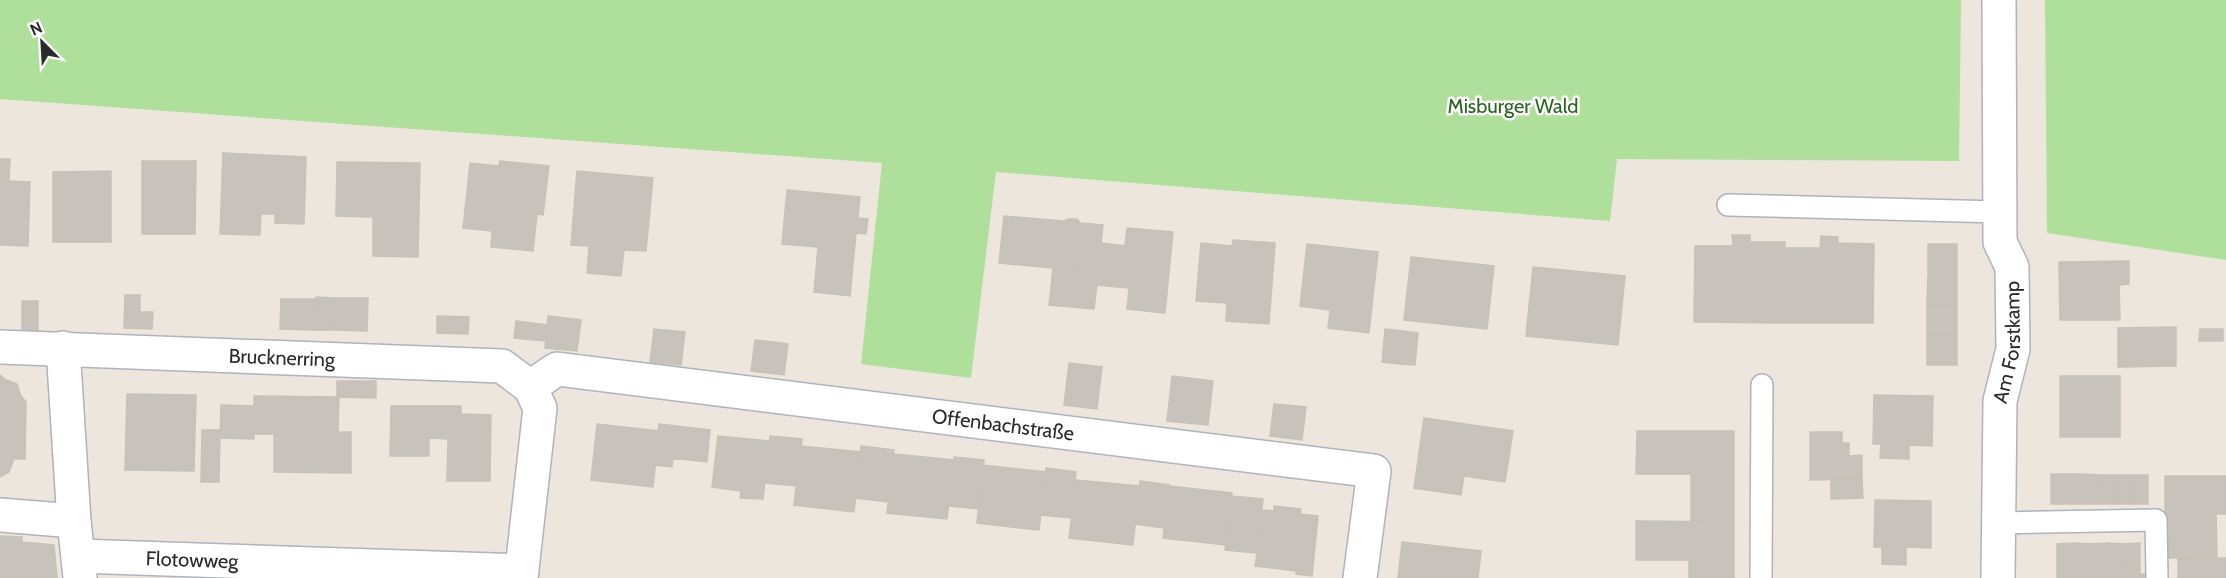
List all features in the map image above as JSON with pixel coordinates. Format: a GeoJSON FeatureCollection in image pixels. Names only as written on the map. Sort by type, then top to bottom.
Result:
{"type":"FeatureCollection","features":[{"type":"Feature","properties":{"kind":"street","name":"Am Forstkamp"},"geometry":{"type":"LineString","coordinates":[[1998,578],[2000,401],[2013,349],[2012,267],[2000,242],[1999,0]]}},
{"type":"Feature","properties":{"kind":"street","name":"Brucknerring"},"geometry":{"type":"LineString","coordinates":[[0,347],[502,366],[530,387]]}},
{"type":"Feature","properties":{"kind":"street"},"geometry":{"type":"LineString","coordinates":[[63,348],[79,567]]}},
{"type":"Feature","properties":{"kind":"street","name":"Offenbachstraße"},"geometry":{"type":"LineString","coordinates":[[530,387],[557,369],[1374,471],[1360,578]]}},
{"type":"Feature","properties":{"kind":"street"},"geometry":{"type":"LineString","coordinates":[[521,574],[540,408],[530,387]]}},
{"type":"Feature","properties":{"kind":"street"},"geometry":{"type":"LineString","coordinates":[[0,515],[74,521]]}},
{"type":"Feature","properties":{"kind":"street","name":"Flotowweg"},"geometry":{"type":"LineString","coordinates":[[79,567],[521,574]]}},
{"type":"Feature","properties":{"kind":"lane"},"geometry":{"type":"LineString","coordinates":[[1728,205],[1999,213]]}},
{"type":"Feature","properties":{"kind":"lane"},"geometry":{"type":"LineString","coordinates":[[1761,578],[1762,385]]}},
{"type":"Feature","properties":{"kind":"lane"},"geometry":{"type":"LineString","coordinates":[[1999,524],[2156,520],[2157,578]]}},
{"type":"Feature","properties":{"kind":"green space","name":"Misburger Wald"},"geometry":{"type":"Polygon","coordinates":[[[0,0],[1961,0],[1959,161],[1617,159],[1610,221],[996,172],[971,378],[861,364],[882,163],[0,99],[0,0]]]}},
{"type":"Feature","properties":{"kind":"green space"},"geometry":{"type":"Polygon","coordinates":[[[2045,0],[2226,0],[2226,260],[2047,233],[2045,0]]]}},
{"type":"Feature","properties":{"kind":"building"},"geometry":{"type":"Polygon","coordinates":[[[223,153],[306,157],[304,224],[275,223],[275,214],[261,214],[260,235],[220,234],[223,153]]]}},
{"type":"Feature","properties":{"kind":"building"},"geometry":{"type":"Polygon","coordinates":[[[0,159],[10,159],[9,181],[30,182],[28,246],[0,245],[0,159]]]}},
{"type":"Feature","properties":{"kind":"building"},"geometry":{"type":"Polygon","coordinates":[[[142,161],[196,161],[195,234],[142,234],[142,161]]]}},
{"type":"Feature","properties":{"kind":"building"},"geometry":{"type":"Polygon","coordinates":[[[500,161],[549,166],[543,215],[537,214],[533,251],[491,247],[492,231],[463,228],[470,163],[499,166],[500,161]]]}},
{"type":"Feature","properties":{"kind":"building"},"geometry":{"type":"Polygon","coordinates":[[[337,162],[420,163],[418,257],[373,256],[373,217],[336,216],[337,162]]]}},
{"type":"Feature","properties":{"kind":"building"},"geometry":{"type":"Polygon","coordinates":[[[111,171],[111,242],[53,242],[53,172],[111,171]]]}},
{"type":"Feature","properties":{"kind":"building"},"geometry":{"type":"Polygon","coordinates":[[[577,171],[653,178],[646,251],[624,250],[621,276],[587,273],[589,246],[571,245],[577,171]]]}},
{"type":"Feature","properties":{"kind":"building"},"geometry":{"type":"Polygon","coordinates":[[[787,190],[860,197],[858,218],[868,219],[866,234],[856,233],[850,296],[814,292],[818,247],[782,244],[787,190]]]}},
{"type":"Feature","properties":{"kind":"building"},"geometry":{"type":"Polygon","coordinates":[[[1004,216],[1064,221],[1077,219],[1080,223],[1072,307],[1049,305],[1053,268],[999,263],[1004,216]]]}},
{"type":"Feature","properties":{"kind":"building"},"geometry":{"type":"Polygon","coordinates":[[[1080,223],[1103,225],[1101,243],[1125,246],[1127,228],[1173,232],[1165,313],[1127,309],[1129,288],[1097,285],[1094,309],[1072,307],[1080,223]]]}},
{"type":"Feature","properties":{"kind":"building"},"geometry":{"type":"Polygon","coordinates":[[[1732,235],[1750,235],[1750,242],[1785,242],[1785,323],[1694,322],[1695,246],[1733,246],[1732,235]]]}},
{"type":"Feature","properties":{"kind":"building"},"geometry":{"type":"Polygon","coordinates":[[[1821,236],[1838,237],[1838,243],[1874,244],[1873,323],[1785,323],[1785,248],[1820,248],[1821,236]]]}},
{"type":"Feature","properties":{"kind":"building"},"geometry":{"type":"Polygon","coordinates":[[[1233,240],[1275,243],[1269,324],[1226,321],[1227,303],[1196,301],[1201,243],[1232,246],[1233,240]]]}},
{"type":"Feature","properties":{"kind":"building"},"geometry":{"type":"Polygon","coordinates":[[[1307,244],[1378,252],[1369,333],[1328,328],[1330,310],[1300,306],[1307,244]]]}},
{"type":"Feature","properties":{"kind":"building"},"geometry":{"type":"Polygon","coordinates":[[[1928,244],[1957,244],[1957,274],[1928,274],[1928,244]]]}},
{"type":"Feature","properties":{"kind":"building"},"geometry":{"type":"Polygon","coordinates":[[[1411,257],[1494,266],[1487,329],[1404,320],[1411,257]]]}},
{"type":"Feature","properties":{"kind":"building"},"geometry":{"type":"Polygon","coordinates":[[[2129,261],[2129,284],[2119,285],[2120,320],[2060,320],[2059,262],[2129,261]]]}},
{"type":"Feature","properties":{"kind":"building"},"geometry":{"type":"Polygon","coordinates":[[[1533,267],[1625,276],[1618,345],[1526,336],[1533,267]]]}},
{"type":"Feature","properties":{"kind":"building"},"geometry":{"type":"Polygon","coordinates":[[[1928,274],[1957,274],[1957,305],[1927,305],[1928,274]]]}},
{"type":"Feature","properties":{"kind":"building"},"geometry":{"type":"Polygon","coordinates":[[[125,295],[140,295],[140,312],[153,312],[152,329],[124,328],[125,295]]]}},
{"type":"Feature","properties":{"kind":"building"},"geometry":{"type":"Polygon","coordinates":[[[316,297],[333,298],[332,330],[315,330],[316,297]]]}},
{"type":"Feature","properties":{"kind":"building"},"geometry":{"type":"Polygon","coordinates":[[[333,298],[368,298],[367,331],[332,330],[333,298]]]}},
{"type":"Feature","properties":{"kind":"building"},"geometry":{"type":"Polygon","coordinates":[[[281,299],[316,299],[315,330],[280,329],[281,299]]]}},
{"type":"Feature","properties":{"kind":"building"},"geometry":{"type":"Polygon","coordinates":[[[22,301],[38,301],[38,332],[22,332],[22,301]]]}},
{"type":"Feature","properties":{"kind":"building"},"geometry":{"type":"Polygon","coordinates":[[[1927,305],[1957,305],[1957,335],[1927,335],[1927,305]]]}},
{"type":"Feature","properties":{"kind":"building"},"geometry":{"type":"Polygon","coordinates":[[[437,316],[469,317],[468,334],[437,333],[437,316]]]}},
{"type":"Feature","properties":{"kind":"building"},"geometry":{"type":"Polygon","coordinates":[[[548,316],[581,320],[577,351],[545,348],[548,316]]]}},
{"type":"Feature","properties":{"kind":"building"},"geometry":{"type":"Polygon","coordinates":[[[516,321],[547,325],[545,341],[514,338],[516,321]]]}},
{"type":"Feature","properties":{"kind":"building"},"geometry":{"type":"Polygon","coordinates":[[[2176,327],[2176,347],[2118,347],[2118,328],[2176,327]]]}},
{"type":"Feature","properties":{"kind":"building"},"geometry":{"type":"Polygon","coordinates":[[[654,329],[685,332],[681,365],[650,362],[654,329]]]}},
{"type":"Feature","properties":{"kind":"building"},"geometry":{"type":"Polygon","coordinates":[[[1385,329],[1403,331],[1399,364],[1382,362],[1385,329]]]}},
{"type":"Feature","properties":{"kind":"building"},"geometry":{"type":"Polygon","coordinates":[[[2200,329],[2223,329],[2223,341],[2199,341],[2200,329]]]}},
{"type":"Feature","properties":{"kind":"building"},"geometry":{"type":"Polygon","coordinates":[[[1403,331],[1418,333],[1415,365],[1399,364],[1403,331]]]}},
{"type":"Feature","properties":{"kind":"building"},"geometry":{"type":"Polygon","coordinates":[[[1927,335],[1957,335],[1957,365],[1927,365],[1927,335]]]}},
{"type":"Feature","properties":{"kind":"building"},"geometry":{"type":"Polygon","coordinates":[[[755,340],[788,344],[784,375],[751,371],[755,340]]]}},
{"type":"Feature","properties":{"kind":"building"},"geometry":{"type":"Polygon","coordinates":[[[2118,347],[2176,347],[2176,366],[2118,367],[2118,347]]]}},
{"type":"Feature","properties":{"kind":"building"},"geometry":{"type":"Polygon","coordinates":[[[1069,363],[1102,367],[1097,409],[1064,405],[1069,363]]]}},
{"type":"Feature","properties":{"kind":"building"},"geometry":{"type":"Polygon","coordinates":[[[0,375],[17,384],[26,402],[25,459],[14,459],[9,472],[0,477],[0,375]]]}},
{"type":"Feature","properties":{"kind":"building"},"geometry":{"type":"Polygon","coordinates":[[[1172,376],[1213,381],[1208,425],[1167,421],[1172,376]]]}},
{"type":"Feature","properties":{"kind":"building"},"geometry":{"type":"Polygon","coordinates":[[[2060,376],[2120,376],[2120,437],[2060,437],[2060,376]]]}},
{"type":"Feature","properties":{"kind":"building"},"geometry":{"type":"Polygon","coordinates":[[[337,381],[376,381],[376,398],[337,397],[337,381]]]}},
{"type":"Feature","properties":{"kind":"building"},"geometry":{"type":"Polygon","coordinates":[[[127,394],[196,395],[194,471],[125,470],[127,394]]]}},
{"type":"Feature","properties":{"kind":"building"},"geometry":{"type":"Polygon","coordinates":[[[1874,395],[1933,396],[1932,446],[1909,445],[1909,459],[1880,458],[1881,444],[1873,444],[1874,395]]]}},
{"type":"Feature","properties":{"kind":"building"},"geometry":{"type":"Polygon","coordinates":[[[254,396],[339,397],[338,432],[351,432],[351,473],[274,472],[274,434],[254,434],[254,396]]]}},
{"type":"Feature","properties":{"kind":"building"},"geometry":{"type":"Polygon","coordinates":[[[1274,404],[1306,407],[1302,440],[1270,436],[1274,404]]]}},
{"type":"Feature","properties":{"kind":"building"},"geometry":{"type":"Polygon","coordinates":[[[221,405],[254,406],[254,439],[220,438],[221,405]]]}},
{"type":"Feature","properties":{"kind":"building"},"geometry":{"type":"Polygon","coordinates":[[[391,406],[461,406],[461,414],[491,415],[490,481],[447,481],[448,439],[429,438],[429,456],[390,456],[391,406]]]}},
{"type":"Feature","properties":{"kind":"building"},"geometry":{"type":"Polygon","coordinates":[[[1424,418],[1513,431],[1505,482],[1464,476],[1461,495],[1414,488],[1424,418]]]}},
{"type":"Feature","properties":{"kind":"building"},"geometry":{"type":"Polygon","coordinates":[[[597,424],[659,431],[653,487],[591,480],[597,424]]]}},
{"type":"Feature","properties":{"kind":"building"},"geometry":{"type":"Polygon","coordinates":[[[659,424],[676,426],[672,467],[655,465],[659,424]]]}},
{"type":"Feature","properties":{"kind":"building"},"geometry":{"type":"Polygon","coordinates":[[[676,426],[710,430],[707,462],[672,458],[676,426]]]}},
{"type":"Feature","properties":{"kind":"building"},"geometry":{"type":"Polygon","coordinates":[[[202,430],[220,430],[219,482],[201,482],[202,430]]]}},
{"type":"Feature","properties":{"kind":"building"},"geometry":{"type":"Polygon","coordinates":[[[1637,431],[1734,431],[1734,522],[1691,521],[1691,474],[1636,474],[1637,431]]]}},
{"type":"Feature","properties":{"kind":"building"},"geometry":{"type":"Polygon","coordinates":[[[1810,432],[1842,432],[1842,443],[1849,443],[1849,456],[1862,455],[1862,479],[1810,480],[1810,432]]]}},
{"type":"Feature","properties":{"kind":"building"},"geometry":{"type":"Polygon","coordinates":[[[718,436],[769,441],[763,499],[740,498],[741,491],[712,487],[718,436]]]}},
{"type":"Feature","properties":{"kind":"building"},"geometry":{"type":"Polygon","coordinates":[[[770,436],[802,439],[797,486],[765,483],[770,436]]]}},
{"type":"Feature","properties":{"kind":"building"},"geometry":{"type":"Polygon","coordinates":[[[801,446],[861,452],[854,512],[794,505],[801,446]]]}},
{"type":"Feature","properties":{"kind":"building"},"geometry":{"type":"Polygon","coordinates":[[[861,446],[894,450],[888,502],[855,498],[861,446]]]}},
{"type":"Feature","properties":{"kind":"building"},"geometry":{"type":"Polygon","coordinates":[[[894,454],[954,460],[947,519],[887,513],[894,454]]]}},
{"type":"Feature","properties":{"kind":"building"},"geometry":{"type":"Polygon","coordinates":[[[954,457],[984,460],[979,509],[949,506],[954,457]]]}},
{"type":"Feature","properties":{"kind":"building"},"geometry":{"type":"Polygon","coordinates":[[[983,465],[1046,472],[1039,530],[977,523],[983,465]]]}},
{"type":"Feature","properties":{"kind":"building"},"geometry":{"type":"Polygon","coordinates":[[[1046,468],[1076,472],[1071,518],[1041,515],[1046,468]]]}},
{"type":"Feature","properties":{"kind":"building"},"geometry":{"type":"Polygon","coordinates":[[[2051,474],[2067,474],[2067,504],[2051,504],[2051,474]]]}},
{"type":"Feature","properties":{"kind":"building"},"geometry":{"type":"Polygon","coordinates":[[[2067,474],[2083,474],[2083,504],[2067,504],[2067,474]]]}},
{"type":"Feature","properties":{"kind":"building"},"geometry":{"type":"Polygon","coordinates":[[[2083,474],[2100,475],[2099,504],[2083,504],[2083,474]]]}},
{"type":"Feature","properties":{"kind":"building"},"geometry":{"type":"Polygon","coordinates":[[[2100,475],[2116,475],[2116,504],[2099,504],[2100,475]]]}},
{"type":"Feature","properties":{"kind":"building"},"geometry":{"type":"Polygon","coordinates":[[[2116,475],[2132,475],[2132,504],[2116,504],[2116,475]]]}},
{"type":"Feature","properties":{"kind":"building"},"geometry":{"type":"Polygon","coordinates":[[[2132,475],[2148,475],[2148,504],[2132,504],[2132,475]]]}},
{"type":"Feature","properties":{"kind":"building"},"geometry":{"type":"Polygon","coordinates":[[[2165,476],[2226,476],[2226,514],[2216,514],[2217,558],[2165,558],[2165,476]]]}},
{"type":"Feature","properties":{"kind":"building"},"geometry":{"type":"Polygon","coordinates":[[[1831,479],[1862,479],[1863,498],[1831,499],[1831,479]]]}},
{"type":"Feature","properties":{"kind":"building"},"geometry":{"type":"Polygon","coordinates":[[[1076,480],[1139,486],[1133,545],[1069,538],[1076,480]]]}},
{"type":"Feature","properties":{"kind":"building"},"geometry":{"type":"Polygon","coordinates":[[[1140,481],[1169,485],[1164,528],[1135,524],[1140,481]]]}},
{"type":"Feature","properties":{"kind":"building"},"geometry":{"type":"Polygon","coordinates":[[[1169,486],[1232,493],[1226,545],[1163,538],[1169,486]]]}},
{"type":"Feature","properties":{"kind":"building"},"geometry":{"type":"Polygon","coordinates":[[[1231,496],[1263,499],[1259,537],[1227,533],[1231,496]]]}},
{"type":"Feature","properties":{"kind":"building"},"geometry":{"type":"Polygon","coordinates":[[[1875,500],[1931,501],[1931,548],[1906,547],[1906,565],[1882,564],[1882,547],[1874,547],[1875,500]]]}},
{"type":"Feature","properties":{"kind":"building"},"geometry":{"type":"Polygon","coordinates":[[[1274,506],[1301,509],[1300,514],[1318,516],[1312,576],[1296,574],[1296,571],[1255,566],[1257,553],[1225,550],[1227,533],[1259,537],[1262,510],[1274,511],[1274,506]]]}},
{"type":"Feature","properties":{"kind":"building"},"geometry":{"type":"Polygon","coordinates":[[[1636,521],[1734,522],[1734,578],[1689,578],[1689,560],[1636,560],[1636,521]]]}},
{"type":"Feature","properties":{"kind":"building"},"geometry":{"type":"Polygon","coordinates":[[[0,536],[22,537],[19,578],[0,578],[0,536]]]}},
{"type":"Feature","properties":{"kind":"building"},"geometry":{"type":"Polygon","coordinates":[[[22,542],[54,545],[57,578],[19,578],[22,542]]]}},
{"type":"Feature","properties":{"kind":"building"},"geometry":{"type":"Polygon","coordinates":[[[1402,542],[1481,551],[1478,578],[1398,578],[1402,542]]]}},
{"type":"Feature","properties":{"kind":"building"},"geometry":{"type":"Polygon","coordinates":[[[2074,543],[2090,544],[2091,574],[2074,574],[2074,543]]]}},
{"type":"Feature","properties":{"kind":"building"},"geometry":{"type":"Polygon","coordinates":[[[2074,543],[2074,574],[2057,574],[2057,544],[2074,543]]]}},
{"type":"Feature","properties":{"kind":"building"},"geometry":{"type":"Polygon","coordinates":[[[2107,543],[2123,544],[2124,573],[2107,574],[2107,543]]]}},
{"type":"Feature","properties":{"kind":"building"},"geometry":{"type":"Polygon","coordinates":[[[2107,543],[2107,574],[2091,574],[2090,544],[2107,543]]]}},
{"type":"Feature","properties":{"kind":"building"},"geometry":{"type":"Polygon","coordinates":[[[2140,543],[2140,574],[2124,573],[2123,544],[2140,543]]]}},
{"type":"Feature","properties":{"kind":"building"},"geometry":{"type":"Polygon","coordinates":[[[2226,558],[2226,578],[2178,578],[2178,559],[2226,558]]]}},
{"type":"Feature","properties":{"kind":"building"},"geometry":{"type":"Polygon","coordinates":[[[2057,574],[2149,574],[2149,578],[2057,578],[2057,574]]]}}]}
